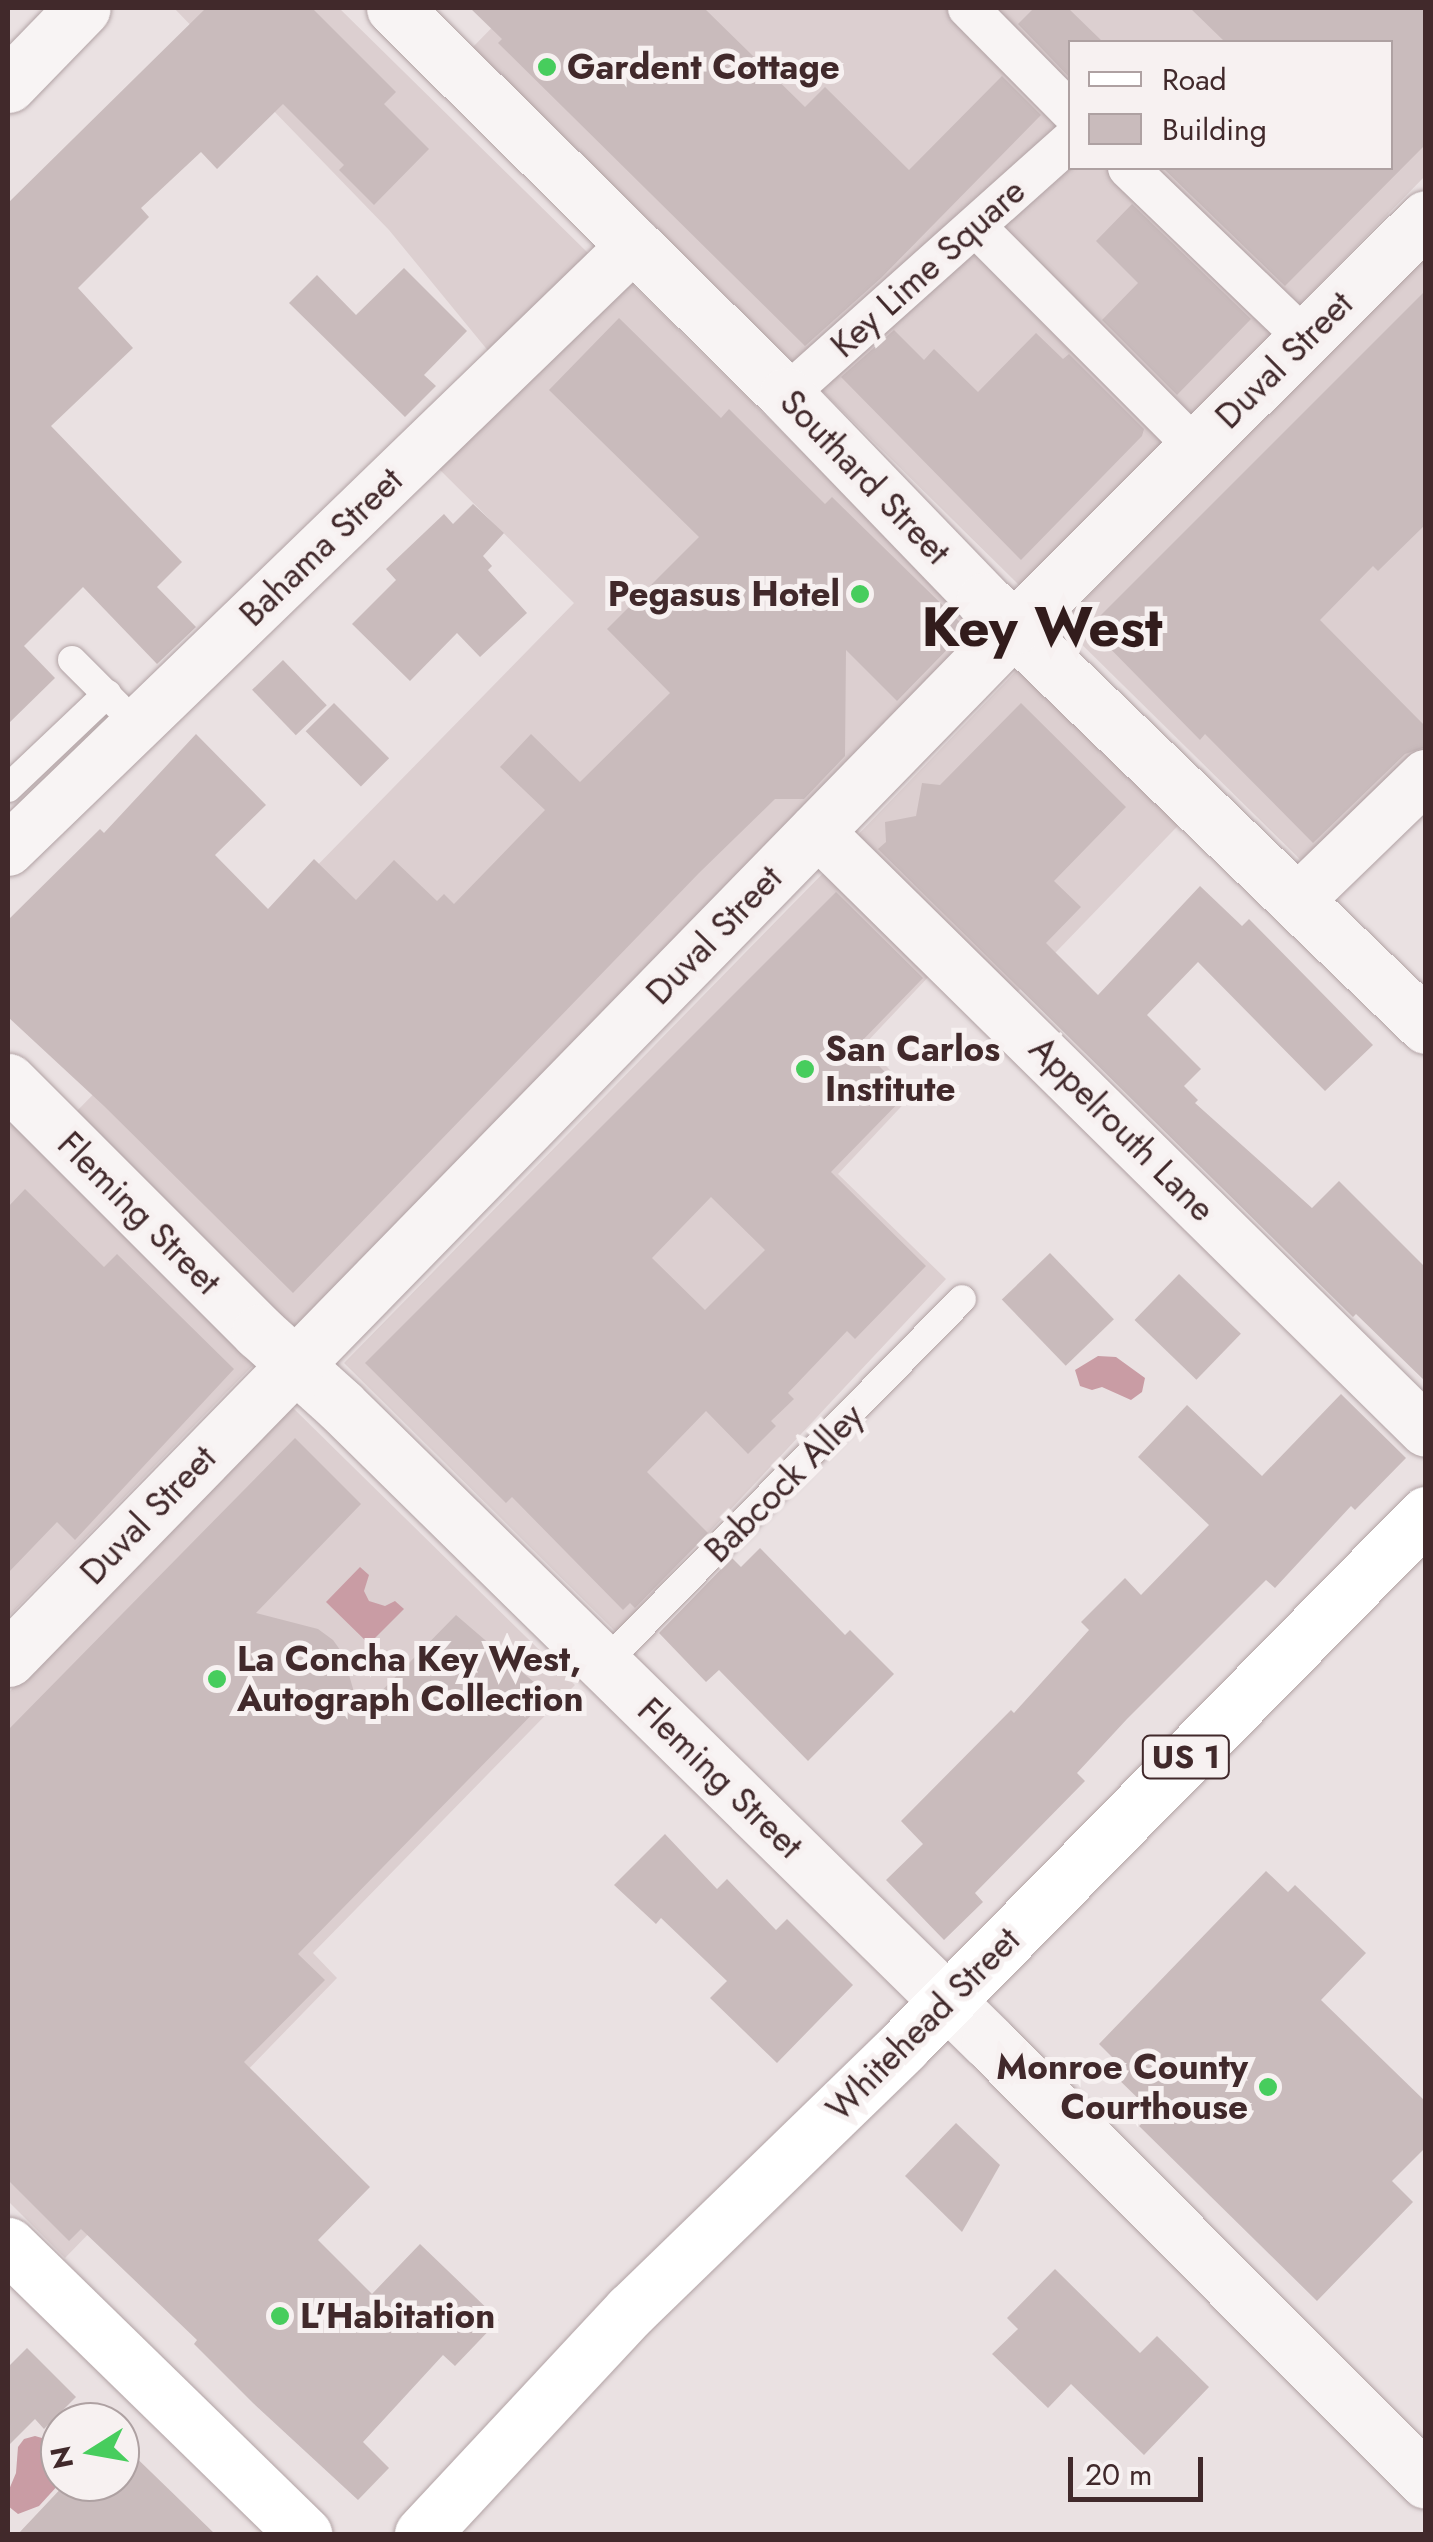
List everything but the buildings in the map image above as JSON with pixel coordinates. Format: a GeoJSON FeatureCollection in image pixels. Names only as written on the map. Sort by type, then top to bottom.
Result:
{"type":"FeatureCollection","features":[{"type":"Feature","properties":{"kind":"main road","name":"Whitehead Street"},"geometry":{"type":"LineString","coordinates":[[422,2534],[631,2310],[946,2000],[1426,1514]]}},
{"type":"Feature","properties":{"kind":"main road"},"geometry":{"type":"LineString","coordinates":[[8,2245],[304,2534]]}},
{"type":"Feature","properties":{"kind":"street"},"geometry":{"type":"LineString","coordinates":[[8,85],[82,8]]}},
{"type":"Feature","properties":{"kind":"street","name":"Southard Street"},"geometry":{"type":"LineString","coordinates":[[394,8],[636,244],[984,600],[1016,626],[1426,1026]]}},
{"type":"Feature","properties":{"kind":"street"},"geometry":{"type":"LineString","coordinates":[[968,8],[1068,110]]}},
{"type":"Feature","properties":{"kind":"street","name":"Key Lime Square"},"geometry":{"type":"LineString","coordinates":[[786,395],[1068,144]]}},
{"type":"Feature","properties":{"kind":"street"},"geometry":{"type":"LineString","coordinates":[[1130,170],[1306,340]]}},
{"type":"Feature","properties":{"kind":"street","name":"Duval Street"},"geometry":{"type":"LineString","coordinates":[[8,1658],[1016,626],[1426,218]]}},
{"type":"Feature","properties":{"kind":"street"},"geometry":{"type":"LineString","coordinates":[[976,228],[1196,448]]}},
{"type":"Feature","properties":{"kind":"street","name":"Bahama Street"},"geometry":{"type":"LineString","coordinates":[[8,850],[122,710],[636,244]]}},
{"type":"Feature","properties":{"kind":"street"},"geometry":{"type":"LineString","coordinates":[[1297,901],[1426,776]]}},
{"type":"Feature","properties":{"kind":"street","name":"Appelrouth Lane"},"geometry":{"type":"LineString","coordinates":[[816,830],[1426,1431]]}},
{"type":"Feature","properties":{"kind":"street","name":"Fleming Street"},"geometry":{"type":"LineString","coordinates":[[8,1081],[946,2000],[1426,2481]]}},
{"type":"Feature","properties":{"kind":"lane"},"geometry":{"type":"LineString","coordinates":[[8,788],[122,710],[72,660]]}},
{"type":"Feature","properties":{"kind":"lane","name":"Babcock Alley"},"geometry":{"type":"LineString","coordinates":[[604,1664],[962,1299]]}},
{"type":"Feature","properties":{"kind":"shaded area"},"geometry":{"type":"Polygon","coordinates":[[[174,8],[339,8],[590,255],[494,358],[389,230],[174,8]]]}},
{"type":"Feature","properties":{"kind":"shaded area"},"geometry":{"type":"Polygon","coordinates":[[[511,8],[1425,8],[1425,176],[1023,589],[473,47],[511,8]]]}},
{"type":"Feature","properties":{"kind":"shaded area"},"geometry":{"type":"Polygon","coordinates":[[[1425,250],[1425,763],[1316,875],[1061,624],[1425,250]]]}},
{"type":"Feature","properties":{"kind":"shaded area"},"geometry":{"type":"Polygon","coordinates":[[[623,275],[982,629],[296,1332],[75,1113],[574,603],[436,466],[623,275]]]}},
{"type":"Feature","properties":{"kind":"shaded area"},"geometry":{"type":"Polygon","coordinates":[[[1018,669],[1179,825],[1013,997],[852,841],[1018,669]]]}},
{"type":"Feature","properties":{"kind":"shaded area"},"geometry":{"type":"Polygon","coordinates":[[[833,863],[932,973],[865,1044],[913,1094],[838,1174],[946,1279],[616,1632],[344,1363],[833,863]]]}},
{"type":"Feature","properties":{"kind":"shaded area"},"geometry":{"type":"Polygon","coordinates":[[[8,1118],[256,1362],[8,1617],[8,1118]]]}},
{"type":"Feature","properties":{"kind":"shaded area"},"geometry":{"type":"Polygon","coordinates":[[[1098,1356],[1116,1357],[1145,1378],[1142,1392],[1131,1400],[1102,1387],[1092,1390],[1080,1386],[1075,1370],[1098,1356]]]}},
{"type":"Feature","properties":{"kind":"shaded area"},"geometry":{"type":"Polygon","coordinates":[[[290,1405],[575,1685],[313,1953],[337,1978],[65,2258],[8,2201],[8,1693],[290,1405]]]}},
{"type":"Feature","properties":{"kind":"shaded area"},"geometry":{"type":"Polygon","coordinates":[[[360,1567],[369,1575],[364,1591],[369,1601],[385,1606],[395,1601],[404,1609],[369,1644],[326,1602],[360,1567]]]}},
{"type":"Feature","properties":{"kind":"shaded area"},"geometry":{"type":"Polygon","coordinates":[[[40,2437],[43,2502],[18,2514],[8,2506],[8,2492],[16,2473],[18,2447],[24,2439],[40,2437]]]}},
{"type":"Feature","properties":{"kind":"place","name":"Gardent Cottage"},"geometry":{"type":"Point","coordinates":[547,67]}},
{"type":"Feature","properties":{"kind":"place","name":"Pegasus Hotel"},"geometry":{"type":"Point","coordinates":[860,594]}},
{"type":"Feature","properties":{"kind":"place","name":"San Carlos Institute"},"geometry":{"type":"Point","coordinates":[805,1069]}},
{"type":"Feature","properties":{"kind":"place","name":"La Concha Key West, Autograph Collection"},"geometry":{"type":"Point","coordinates":[217,1679]}},
{"type":"Feature","properties":{"kind":"place","name":"Monroe County Courthouse"},"geometry":{"type":"Point","coordinates":[1268,2087]}},
{"type":"Feature","properties":{"kind":"place","name":"L'Habitation"},"geometry":{"type":"Point","coordinates":[280,2316]}},
{"type":"Feature","properties":{"kind":"district","name":"Key West"},"geometry":{"type":"Point","coordinates":[1042,628]}}]}
